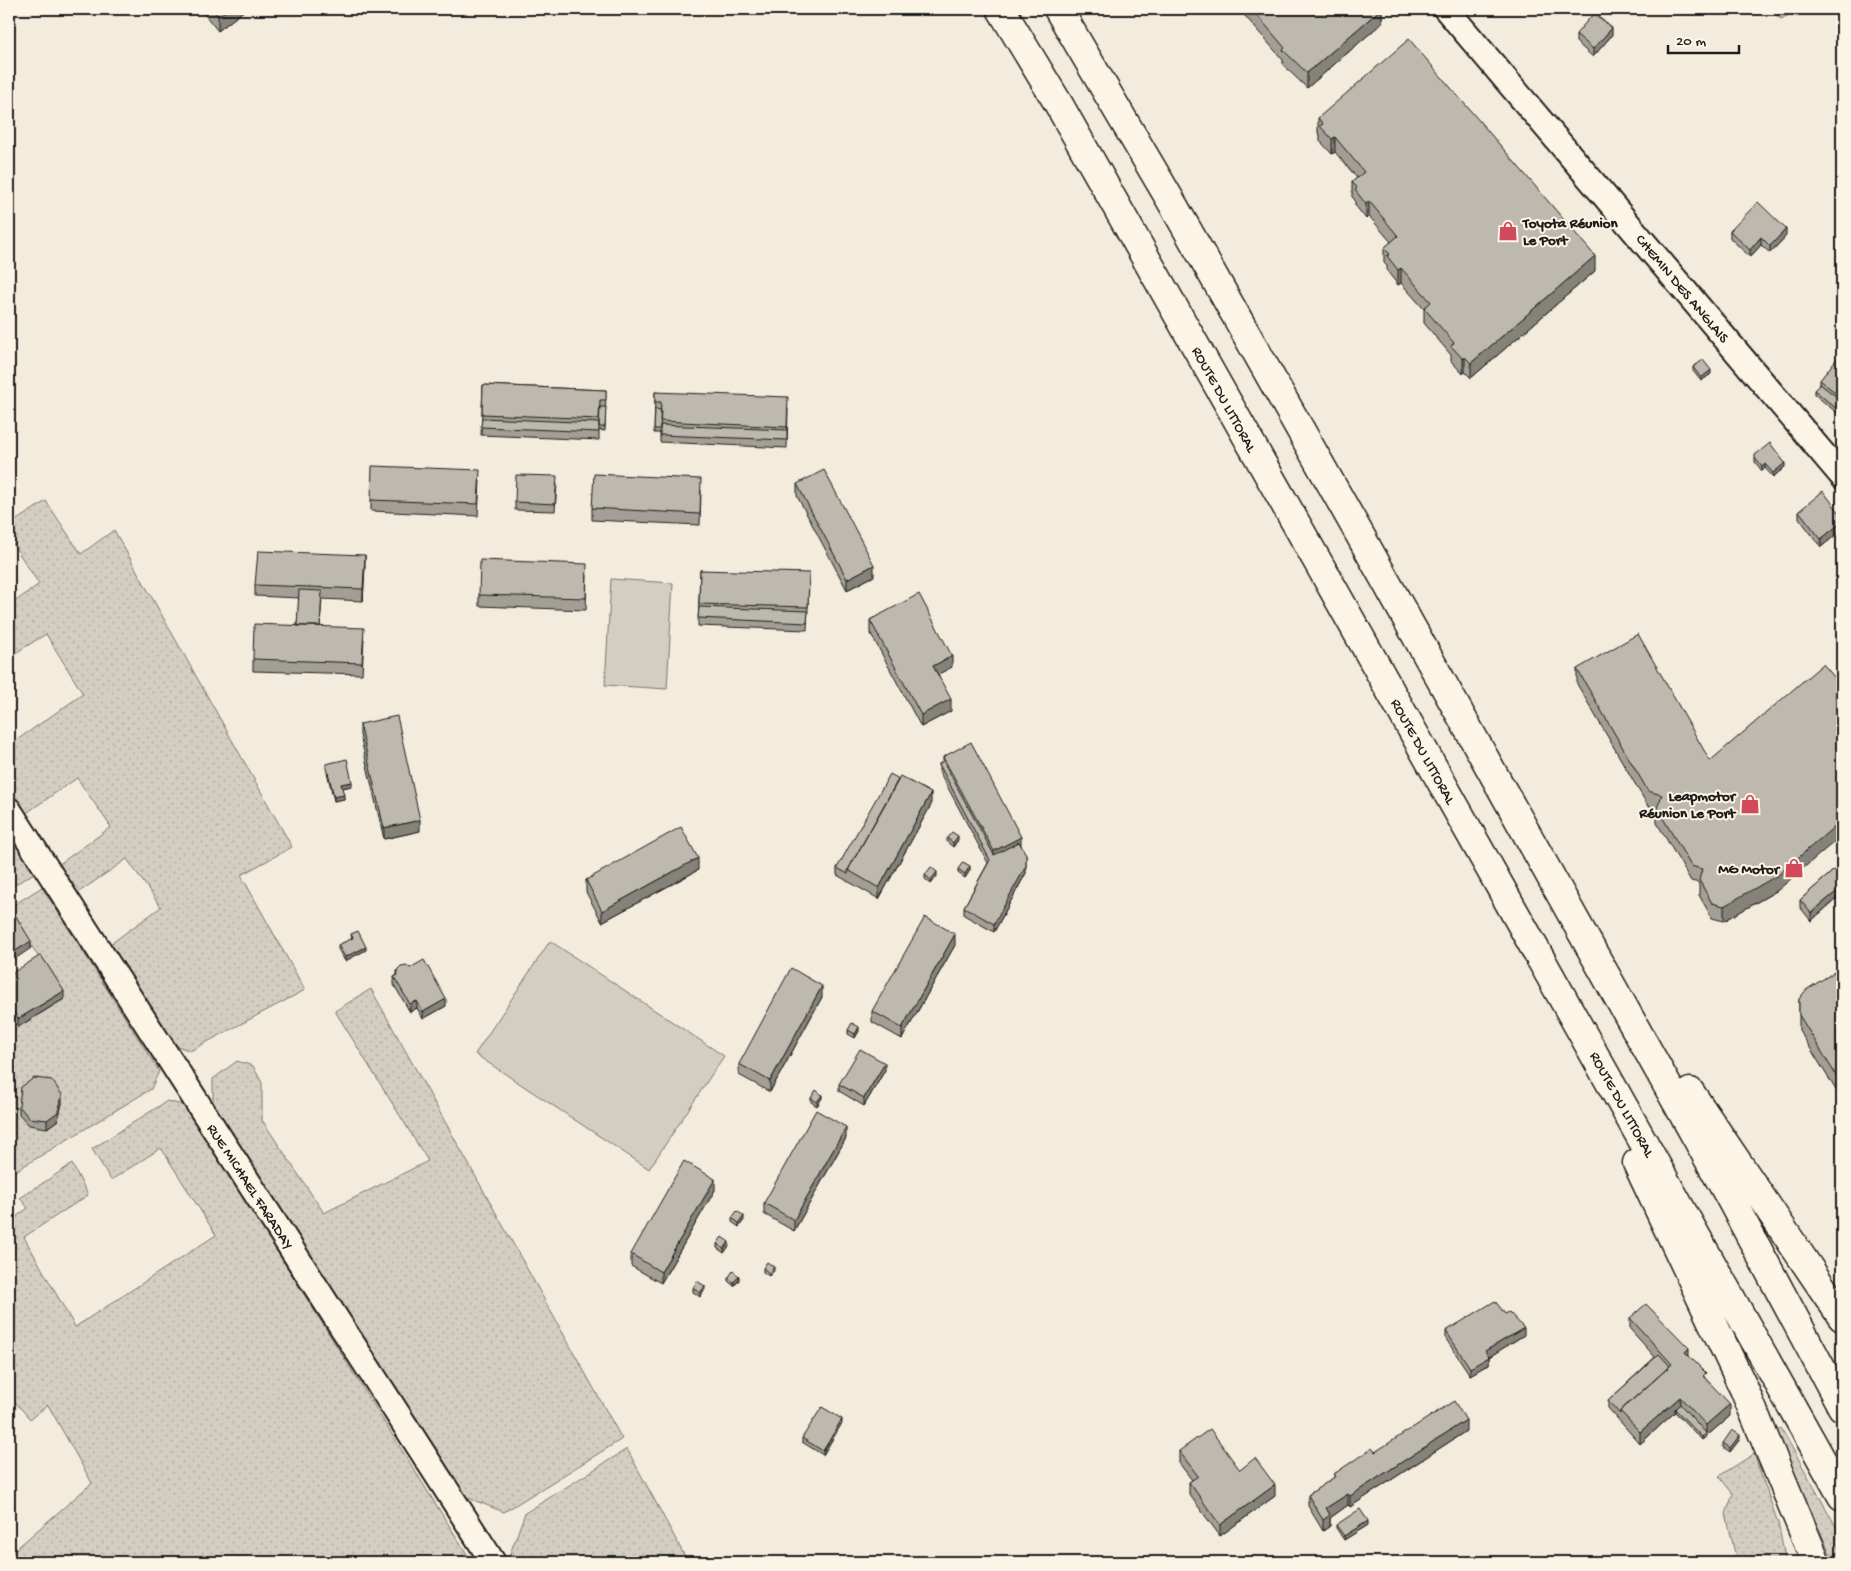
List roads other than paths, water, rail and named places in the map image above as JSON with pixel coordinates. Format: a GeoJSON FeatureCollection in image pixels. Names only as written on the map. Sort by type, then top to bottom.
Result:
{"type":"FeatureCollection","features":[{"type":"Feature","properties":{"kind":"highway","name":"ROUTE DU LITTORAL"},"geometry":{"type":"LineString","coordinates":[[1002,9],[1058,103],[1842,1496]]}},
{"type":"Feature","properties":{"kind":"highway"},"geometry":{"type":"LineString","coordinates":[[1058,9],[1186,227],[1587,940],[1730,1196],[1842,1407]]}},
{"type":"Feature","properties":{"kind":"highway"},"geometry":{"type":"LineString","coordinates":[[1587,940],[1842,1317]]}},
{"type":"Feature","properties":{"kind":"highway"},"geometry":{"type":"LineString","coordinates":[[1534,948],[1744,1389],[1816,1562]]}},
{"type":"Feature","properties":{"kind":"highway"},"geometry":{"type":"LineString","coordinates":[[1791,1504],[1805,1562]]}},
{"type":"Feature","properties":{"kind":"street","name":"CHEMIN DES ANGLAIS"},"geometry":{"type":"LineString","coordinates":[[1446,9],[1842,476]]}},
{"type":"Feature","properties":{"kind":"street","name":"RUE MICHAEL FARADAY"},"geometry":{"type":"LineString","coordinates":[[9,810],[493,1562]]}},
{"type":"Feature","properties":{"kind":"place","name":"Toyota Réunion Le Port"},"geometry":{"type":"Point","coordinates":[1508,231]}},
{"type":"Feature","properties":{"kind":"place","name":"Leapmotor Réunion Le Port"},"geometry":{"type":"Point","coordinates":[1750,804]}},
{"type":"Feature","properties":{"kind":"place","name":"MG Motor"},"geometry":{"type":"Point","coordinates":[1794,868]}}]}
